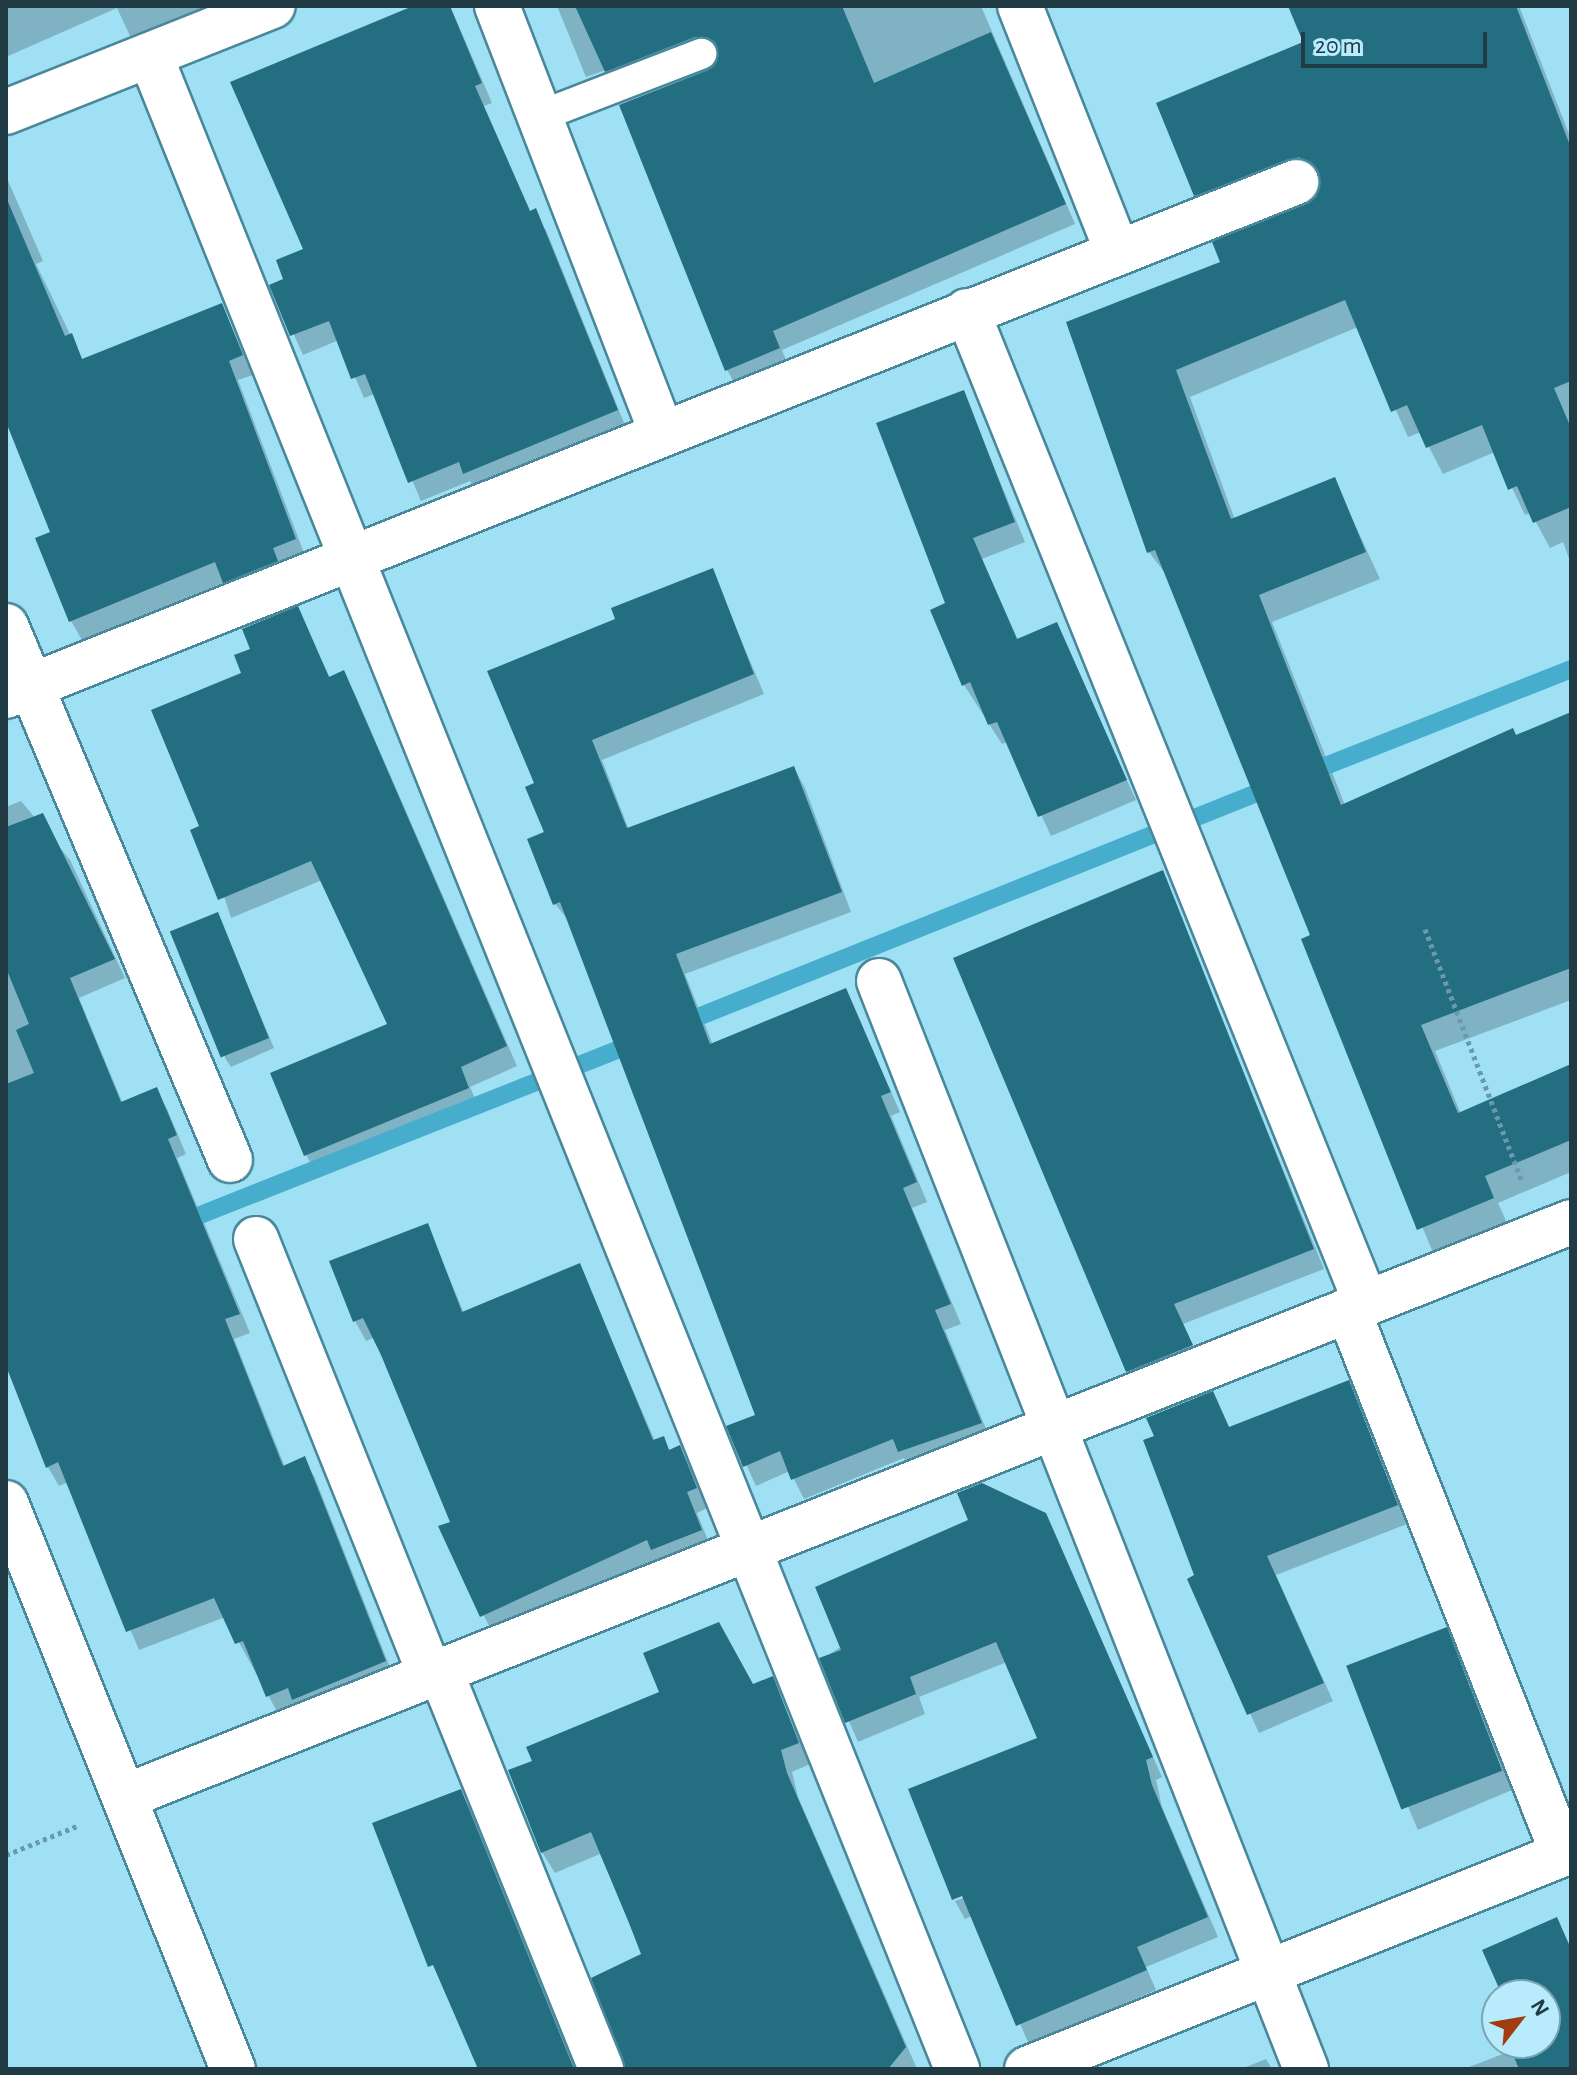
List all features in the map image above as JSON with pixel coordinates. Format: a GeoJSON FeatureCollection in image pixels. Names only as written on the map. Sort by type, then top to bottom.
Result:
{"type":"FeatureCollection","features":[{"type":"Feature","properties":{"kind":"street"},"geometry":{"type":"LineString","coordinates":[[6,112],[273,6]]}},
{"type":"Feature","properties":{"kind":"street"},"geometry":{"type":"LineString","coordinates":[[497,6],[662,434]]}},
{"type":"Feature","properties":{"kind":"street"},"geometry":{"type":"LineString","coordinates":[[1020,6],[1117,251]]}},
{"type":"Feature","properties":{"kind":"street"},"geometry":{"type":"LineString","coordinates":[[150,55],[347,560],[957,2069]]}},
{"type":"Feature","properties":{"kind":"street"},"geometry":{"type":"LineString","coordinates":[[18,692],[1296,182]]}},
{"type":"Feature","properties":{"kind":"street"},"geometry":{"type":"LineString","coordinates":[[967,311],[1567,1853],[1027,2069]]}},
{"type":"Feature","properties":{"kind":"street"},"geometry":{"type":"LineString","coordinates":[[6,626],[18,692],[230,1160]]}},
{"type":"Feature","properties":{"kind":"street"},"geometry":{"type":"LineString","coordinates":[[879,981],[1306,2069]]}},
{"type":"Feature","properties":{"kind":"street"},"geometry":{"type":"LineString","coordinates":[[126,1802],[435,1672],[746,1547],[1556,1228]]}},
{"type":"Feature","properties":{"kind":"street"},"geometry":{"type":"LineString","coordinates":[[256,1239],[601,2069]]}},
{"type":"Feature","properties":{"kind":"street"},"geometry":{"type":"LineString","coordinates":[[6,1503],[233,2069]]}},
{"type":"Feature","properties":{"kind":"lane"},"geometry":{"type":"LineString","coordinates":[[540,116],[701,54]]}},
{"type":"Feature","properties":{"kind":"path"},"geometry":{"type":"LineString","coordinates":[[1425,929],[1556,1228]]}},
{"type":"Feature","properties":{"kind":"path"},"geometry":{"type":"LineString","coordinates":[[6,1855],[126,1802]]}},
{"type":"Feature","properties":{"kind":"building"},"geometry":{"type":"Polygon","coordinates":[[[413,6],[450,6],[482,83],[475,86],[530,211],[536,208],[618,410],[463,474],[459,462],[408,483],[365,374],[351,379],[329,321],[290,336],[269,285],[283,279],[276,260],[303,249],[230,82],[413,6]]]}},
{"type":"Feature","properties":{"kind":"building"},"geometry":{"type":"Polygon","coordinates":[[[575,6],[842,6],[874,83],[991,32],[1066,204],[773,331],[780,348],[725,371],[619,105],[708,70],[717,47],[695,37],[605,72],[575,6]]]}},
{"type":"Feature","properties":{"kind":"building"},"geometry":{"type":"Polygon","coordinates":[[[1288,6],[1516,6],[1571,148],[1571,381],[1554,388],[1571,428],[1571,507],[1533,523],[1517,486],[1508,490],[1482,425],[1426,448],[1407,405],[1391,412],[1345,300],[1176,370],[1231,519],[1335,477],[1366,552],[1259,595],[1341,805],[1513,728],[1516,735],[1571,712],[1571,968],[1421,1025],[1458,1113],[1571,1064],[1571,1140],[1485,1176],[1494,1198],[1417,1230],[1301,939],[1310,935],[1155,550],[1147,553],[1066,322],[1220,262],[1212,242],[1316,197],[1319,172],[1299,157],[1194,196],[1156,103],[1303,42],[1288,6]]]}},
{"type":"Feature","properties":{"kind":"building"},"geometry":{"type":"Polygon","coordinates":[[[6,197],[65,336],[72,333],[82,359],[222,303],[243,355],[229,361],[296,539],[273,548],[278,561],[223,583],[215,562],[69,622],[35,538],[50,532],[6,422],[6,197]]]}},
{"type":"Feature","properties":{"kind":"building"},"geometry":{"type":"Polygon","coordinates":[[[964,390],[1015,522],[973,538],[1017,639],[1057,622],[1127,780],[1038,817],[997,722],[988,725],[970,682],[962,686],[930,610],[945,603],[876,423],[964,390]]]}},
{"type":"Feature","properties":{"kind":"building"},"geometry":{"type":"Polygon","coordinates":[[[713,568],[754,674],[592,740],[627,828],[794,766],[842,892],[676,954],[710,1044],[846,988],[891,1092],[881,1096],[917,1182],[903,1188],[951,1304],[935,1310],[982,1423],[898,1452],[893,1439],[791,1480],[780,1451],[743,1467],[726,1426],[755,1415],[560,902],[553,905],[527,839],[544,832],[525,787],[534,783],[487,671],[615,619],[611,608],[713,568]]]}},
{"type":"Feature","properties":{"kind":"building"},"geometry":{"type":"Polygon","coordinates":[[[298,606],[329,677],[344,670],[507,1046],[461,1067],[469,1088],[304,1156],[270,1073],[387,1024],[311,861],[218,900],[190,830],[199,826],[151,710],[241,673],[234,655],[250,649],[242,629],[298,606]]]}},
{"type":"Feature","properties":{"kind":"building"},"geometry":{"type":"Polygon","coordinates":[[[43,813],[115,959],[70,978],[121,1102],[157,1087],[177,1135],[168,1139],[240,1314],[225,1319],[283,1466],[305,1456],[386,1661],[292,1700],[288,1688],[266,1697],[243,1641],[235,1644],[214,1598],[126,1632],[58,1462],[46,1468],[6,1366],[6,1084],[34,1073],[16,1030],[29,1024],[6,968],[6,827],[43,813]]]}},
{"type":"Feature","properties":{"kind":"building"},"geometry":{"type":"Polygon","coordinates":[[[1163,870],[1314,1249],[1174,1304],[1193,1345],[1126,1372],[953,958],[1163,870]]]}},
{"type":"Feature","properties":{"kind":"building"},"geometry":{"type":"Polygon","coordinates":[[[218,912],[269,1038],[221,1058],[170,931],[218,912]]]}},
{"type":"Feature","properties":{"kind":"building"},"geometry":{"type":"Polygon","coordinates":[[[428,1223],[462,1312],[580,1263],[653,1440],[664,1436],[669,1450],[680,1445],[697,1488],[687,1492],[702,1530],[651,1550],[647,1540],[480,1617],[438,1526],[450,1522],[381,1355],[363,1318],[353,1322],[329,1261],[428,1223]]]}},
{"type":"Feature","properties":{"kind":"building"},"geometry":{"type":"Polygon","coordinates":[[[1349,1380],[1398,1505],[1267,1556],[1324,1683],[1247,1715],[1187,1579],[1194,1575],[1143,1440],[1154,1436],[1146,1418],[1213,1391],[1229,1427],[1349,1380]]]}},
{"type":"Feature","properties":{"kind":"building"},"geometry":{"type":"Polygon","coordinates":[[[982,1483],[1046,1513],[1153,1757],[1146,1760],[1152,1785],[1208,1917],[1137,1947],[1147,1970],[1016,2026],[962,1896],[952,1900],[908,1789],[1037,1738],[996,1642],[910,1677],[916,1694],[845,1723],[819,1658],[841,1650],[815,1587],[968,1520],[957,1493],[982,1483]]]}},
{"type":"Feature","properties":{"kind":"building"},"geometry":{"type":"Polygon","coordinates":[[[719,1622],[753,1684],[773,1676],[799,1743],[781,1750],[787,1773],[906,2047],[888,2069],[625,2069],[591,1978],[641,1954],[629,1923],[591,1832],[541,1853],[508,1770],[532,1761],[526,1747],[659,1692],[643,1653],[719,1622]]]}},
{"type":"Feature","properties":{"kind":"building"},"geometry":{"type":"Polygon","coordinates":[[[1447,1627],[1502,1771],[1401,1809],[1346,1666],[1447,1627]]]}},
{"type":"Feature","properties":{"kind":"building"},"geometry":{"type":"Polygon","coordinates":[[[461,1789],[574,2069],[478,2069],[433,1965],[428,1967],[372,1823],[461,1789]]]}},
{"type":"Feature","properties":{"kind":"building"},"geometry":{"type":"Polygon","coordinates":[[[1557,1917],[1571,1949],[1571,2069],[1519,2069],[1515,2059],[1561,2059],[1561,1979],[1495,1979],[1482,1950],[1557,1917]]]}},
{"type":"Feature","properties":{"kind":"waterway"},"geometry":{"type":"LineString","coordinates":[[1305,774],[1571,669]]}},
{"type":"Feature","properties":{"kind":"waterway"},"geometry":{"type":"LineString","coordinates":[[678,1025],[1274,786]]}},
{"type":"Feature","properties":{"kind":"waterway"},"geometry":{"type":"LineString","coordinates":[[180,1223],[639,1041]]}}]}
